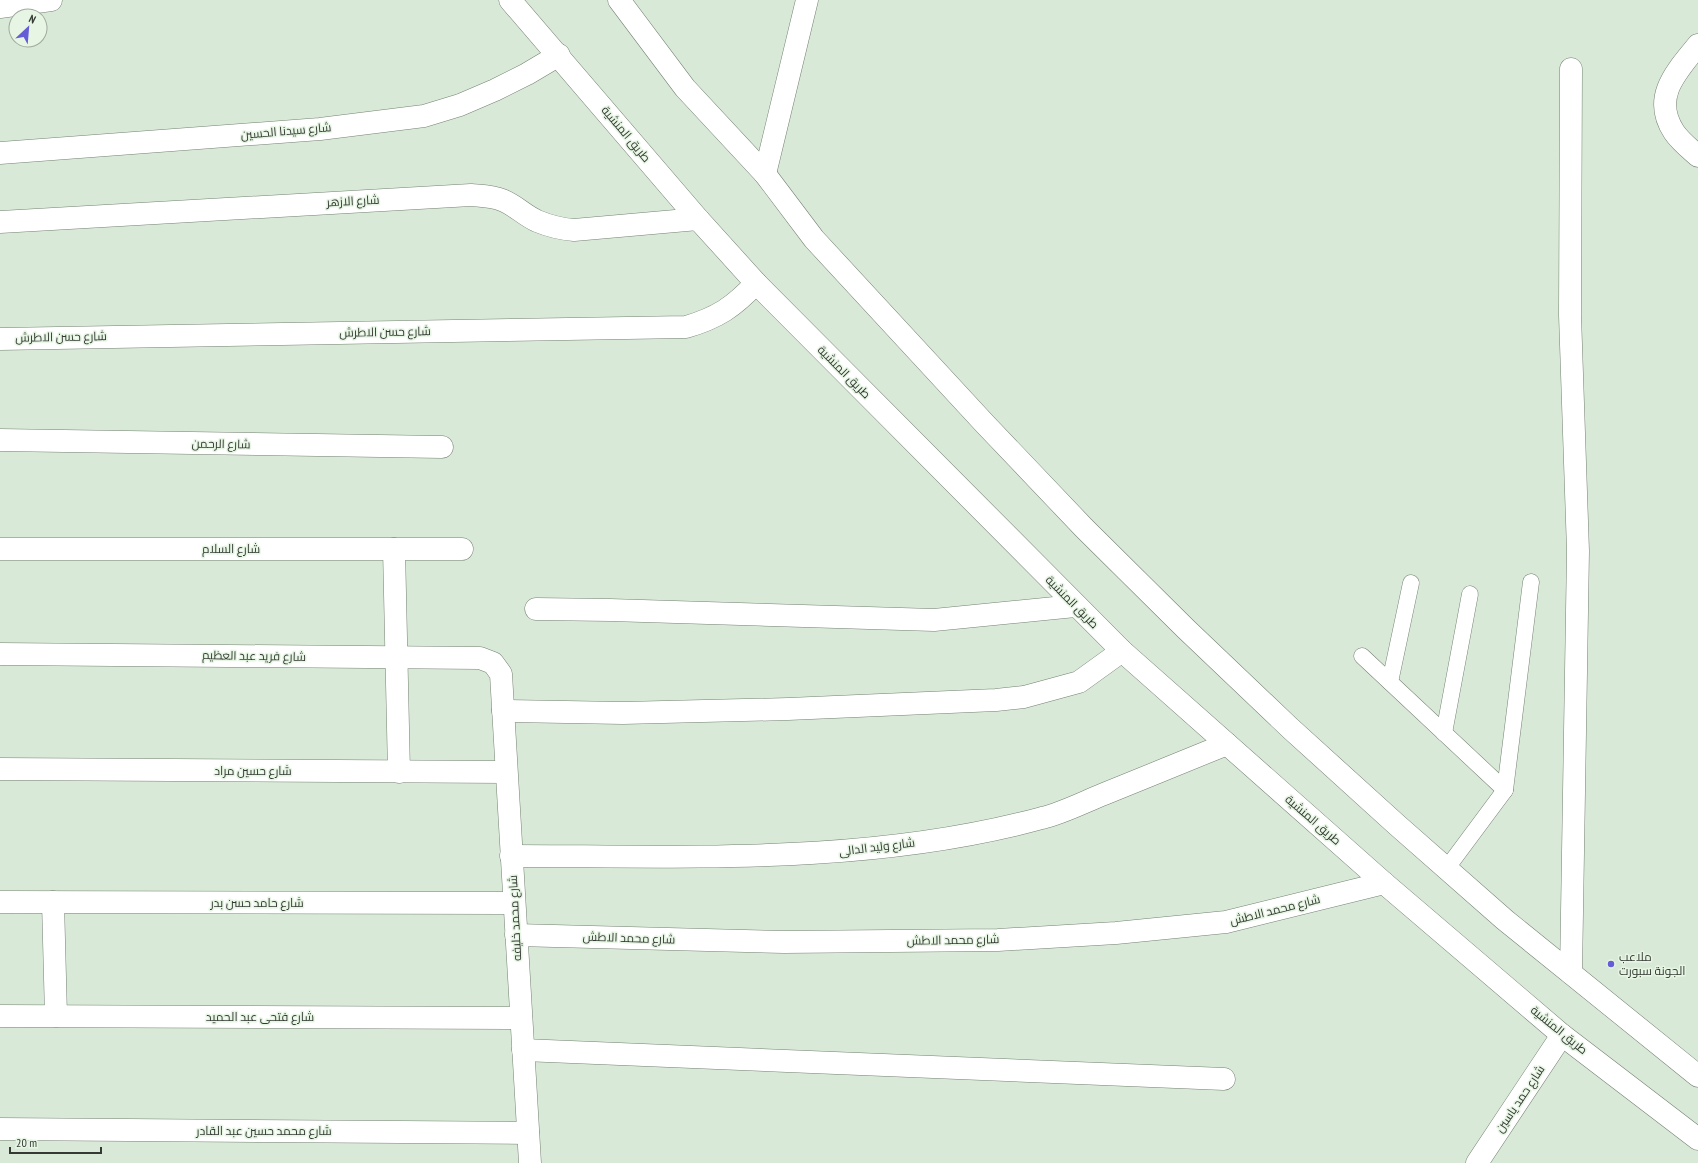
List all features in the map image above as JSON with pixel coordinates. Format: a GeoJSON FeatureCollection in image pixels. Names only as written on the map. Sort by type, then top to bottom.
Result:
{"type":"FeatureCollection","features":[{"type":"Feature","properties":{"kind":"street"},"geometry":{"type":"LineString","coordinates":[[0,7],[51,0]]}},
{"type":"Feature","properties":{"kind":"street","name":"طريق المنشية"},"geometry":{"type":"LineString","coordinates":[[510,0],[559,55],[698,219],[756,283],[1075,606],[1122,651],[1384,883],[1562,1035],[1698,1139]]}},
{"type":"Feature","properties":{"kind":"street"},"geometry":{"type":"LineString","coordinates":[[618,0],[685,88],[765,174],[814,239],[985,424],[1090,533],[1186,629],[1290,728],[1446,868],[1570,973],[1698,1076]]}},
{"type":"Feature","properties":{"kind":"street"},"geometry":{"type":"LineString","coordinates":[[765,174],[807,0]]}},
{"type":"Feature","properties":{"kind":"street"},"geometry":{"type":"LineString","coordinates":[[1698,45],[1670,80],[1666,98],[1667,116],[1674,132],[1698,156]]}},
{"type":"Feature","properties":{"kind":"street","name":"شارع سيدنا الحسين"},"geometry":{"type":"LineString","coordinates":[[0,153],[320,129],[424,116],[460,105],[495,90],[527,74],[559,55]]}},
{"type":"Feature","properties":{"kind":"street"},"geometry":{"type":"LineString","coordinates":[[1570,973],[1578,551],[1570,315],[1571,69]]}},
{"type":"Feature","properties":{"kind":"street","name":"شارع الازهر"},"geometry":{"type":"LineString","coordinates":[[0,222],[471,195],[486,196],[501,200],[515,206],[536,221],[561,229],[574,230],[698,219]]}},
{"type":"Feature","properties":{"kind":"street","name":"شارع حسن الاطرش"},"geometry":{"type":"LineString","coordinates":[[0,338],[686,327],[706,321],[725,312],[742,299],[756,283]]}},
{"type":"Feature","properties":{"kind":"street","name":"شارع الرحمن"},"geometry":{"type":"LineString","coordinates":[[0,440],[442,447]]}},
{"type":"Feature","properties":{"kind":"street","name":"شارع السلام"},"geometry":{"type":"LineString","coordinates":[[0,549],[462,549]]}},
{"type":"Feature","properties":{"kind":"street"},"geometry":{"type":"LineString","coordinates":[[394,549],[399,772]]}},
{"type":"Feature","properties":{"kind":"street"},"geometry":{"type":"LineString","coordinates":[[536,609],[618,610],[934,620],[1075,606]]}},
{"type":"Feature","properties":{"kind":"street"},"geometry":{"type":"LineString","coordinates":[[503,711],[623,713],[788,709],[996,700],[1024,697],[1079,682],[1122,651]]}},
{"type":"Feature","properties":{"kind":"street","name":"شارع فريد عبد العظيم"},"geometry":{"type":"LineString","coordinates":[[0,654],[480,658],[493,663],[501,674]]}},
{"type":"Feature","properties":{"kind":"street","name":"شارع محمد خليفه"},"geometry":{"type":"LineString","coordinates":[[501,674],[530,1163]]}},
{"type":"Feature","properties":{"kind":"street","name":"شارع وليد الدالى"},"geometry":{"type":"LineString","coordinates":[[511,856],[748,856],[823,853],[897,846],[942,839],[1044,818],[1227,744]]}},
{"type":"Feature","properties":{"kind":"street","name":"شارع حسين مراد"},"geometry":{"type":"LineString","coordinates":[[0,769],[506,772]]}},
{"type":"Feature","properties":{"kind":"street","name":"شارع محمد الاطش"},"geometry":{"type":"LineString","coordinates":[[516,935],[792,942],[998,940],[1108,934],[1226,922],[1384,883]]}},
{"type":"Feature","properties":{"kind":"street","name":"شارع حامد حسن بدر"},"geometry":{"type":"LineString","coordinates":[[0,902],[514,903]]}},
{"type":"Feature","properties":{"kind":"street"},"geometry":{"type":"LineString","coordinates":[[53,902],[56,1016]]}},
{"type":"Feature","properties":{"kind":"street","name":"شارع فتحى عبد الحميد"},"geometry":{"type":"LineString","coordinates":[[0,1016],[521,1018]]}},
{"type":"Feature","properties":{"kind":"street","name":"شارع حمد ياسين"},"geometry":{"type":"LineString","coordinates":[[1477,1163],[1562,1035]]}},
{"type":"Feature","properties":{"kind":"street"},"geometry":{"type":"LineString","coordinates":[[523,1050],[1224,1079]]}},
{"type":"Feature","properties":{"kind":"street","name":"شارع محمد حسين عبد القادر"},"geometry":{"type":"LineString","coordinates":[[0,1129],[528,1133]]}},
{"type":"Feature","properties":{"kind":"lane"},"geometry":{"type":"LineString","coordinates":[[1446,868],[1505,790],[1531,582]]}},
{"type":"Feature","properties":{"kind":"lane"},"geometry":{"type":"LineString","coordinates":[[1390,682],[1411,583]]}},
{"type":"Feature","properties":{"kind":"lane"},"geometry":{"type":"LineString","coordinates":[[1444,732],[1470,594]]}},
{"type":"Feature","properties":{"kind":"lane"},"geometry":{"type":"LineString","coordinates":[[1362,656],[1505,790]]}},
{"type":"Feature","properties":{"kind":"place","name":"ملاعب الجونة سبورت"},"geometry":{"type":"Point","coordinates":[1611,964]}}]}
